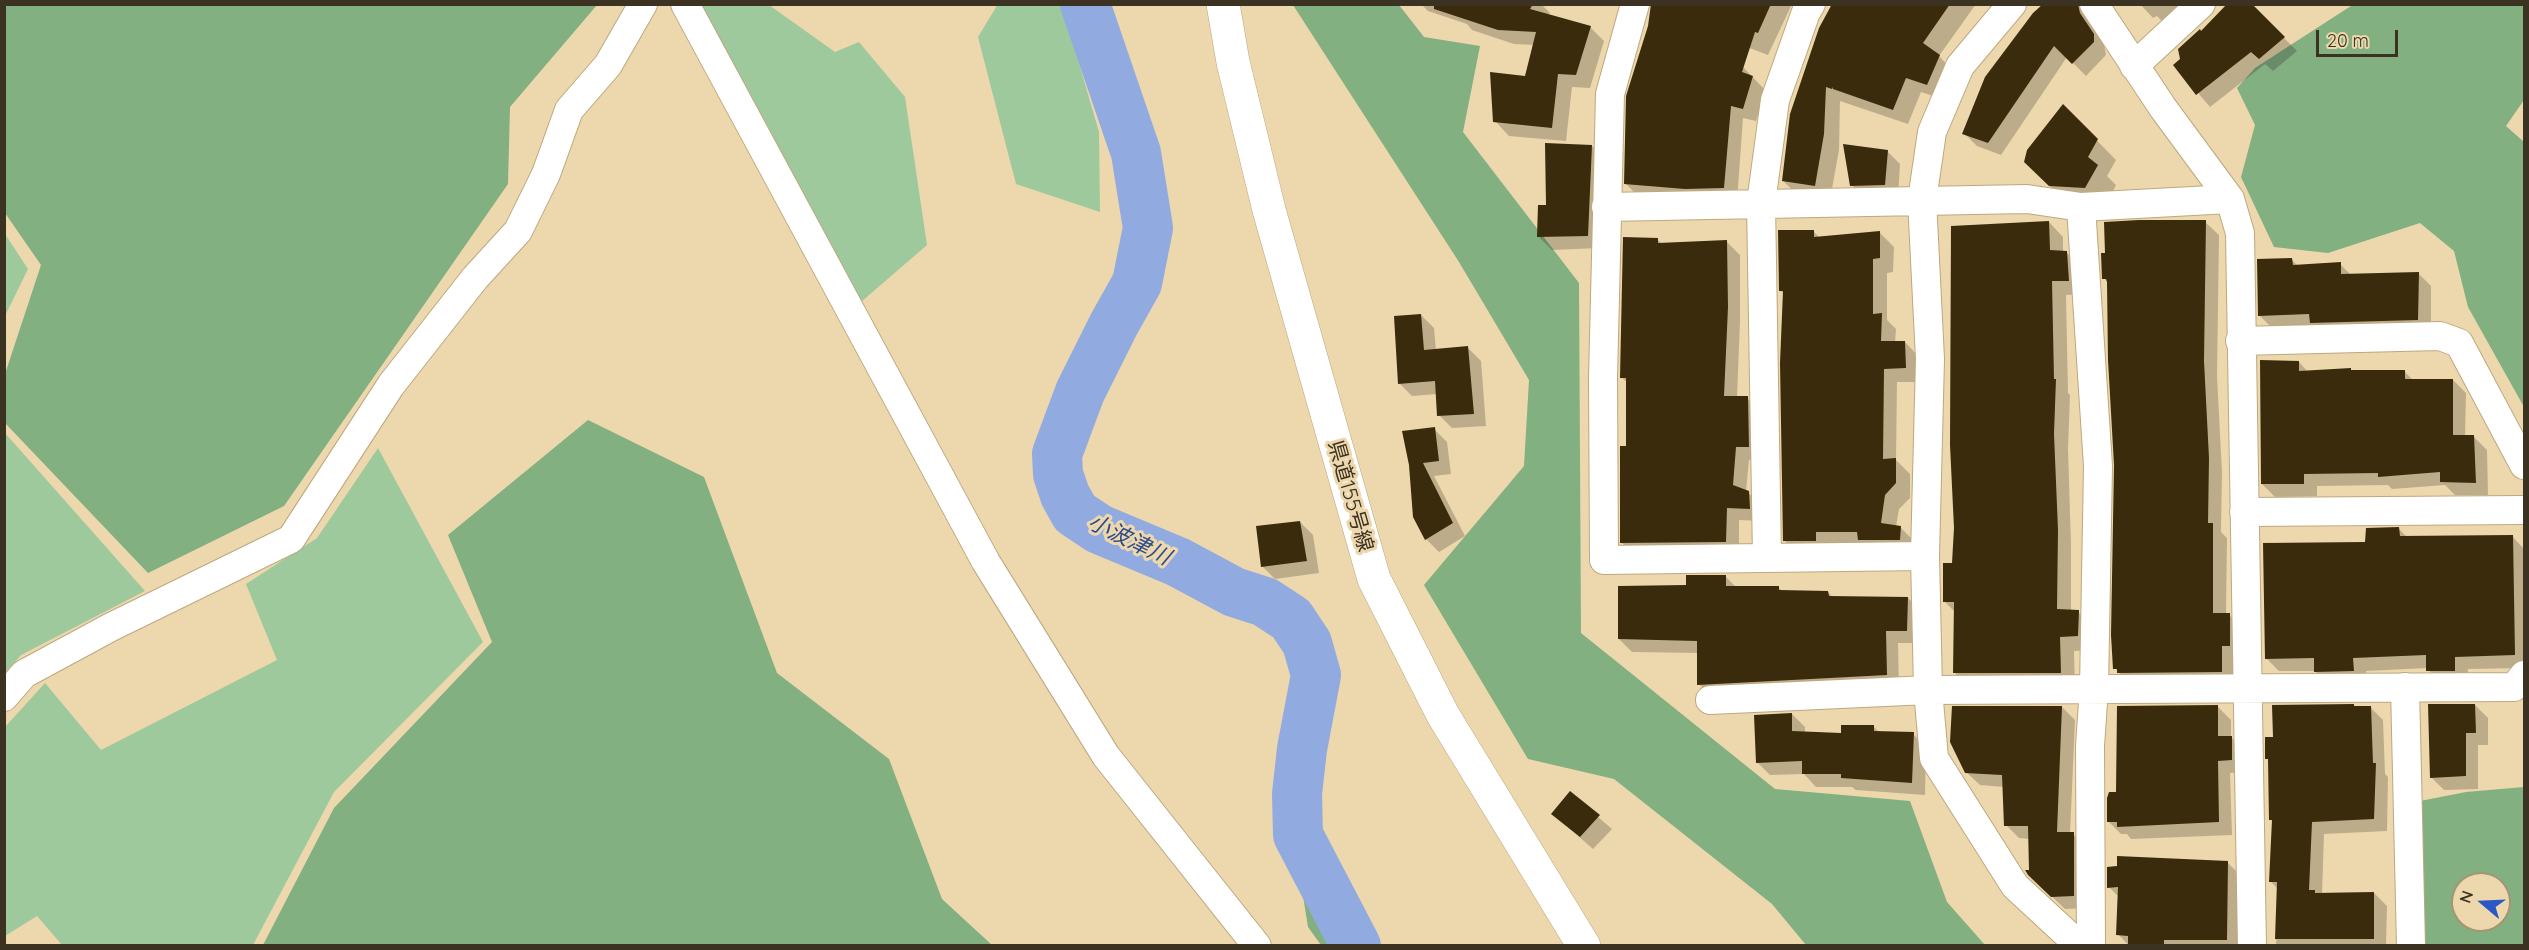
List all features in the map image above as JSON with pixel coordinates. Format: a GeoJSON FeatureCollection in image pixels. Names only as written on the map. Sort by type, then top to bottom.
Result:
{"type":"FeatureCollection","features":[{"type":"Feature","properties":{"kind":"main road","name":"県道155号線"},"geometry":{"type":"LineString","coordinates":[[1223,4],[1233,62],[1269,210],[1374,579],[1443,715],[1584,945]]}},
{"type":"Feature","properties":{"kind":"street"},"geometry":{"type":"LineString","coordinates":[[4,697],[24,674],[111,627],[291,539],[391,385],[475,278],[518,231],[546,174],[569,110],[608,65],[643,4]]}},
{"type":"Feature","properties":{"kind":"street"},"geometry":{"type":"LineString","coordinates":[[685,4],[998,581],[1106,756],[1257,945]]}},
{"type":"Feature","properties":{"kind":"street"},"geometry":{"type":"LineString","coordinates":[[1767,557],[1761,203],[1775,100],[1806,12],[1811,4]]}},
{"type":"Feature","properties":{"kind":"street"},"geometry":{"type":"LineString","coordinates":[[2012,4],[1960,66],[1932,132],[1922,200],[1930,358],[1925,556],[1928,690],[1934,758],[2015,886],[2080,945]]}},
{"type":"Feature","properties":{"kind":"street"},"geometry":{"type":"LineString","coordinates":[[2094,4],[2134,66],[2230,199],[2240,233],[2240,341],[2249,687],[2252,945]]}},
{"type":"Feature","properties":{"kind":"street"},"geometry":{"type":"LineString","coordinates":[[2134,66],[2201,4]]}},
{"type":"Feature","properties":{"kind":"street"},"geometry":{"type":"LineString","coordinates":[[1628,6],[1610,94],[1606,207],[1604,560],[1925,556]]}},
{"type":"Feature","properties":{"kind":"street"},"geometry":{"type":"LineString","coordinates":[[1606,207],[2026,199],[2081,207],[2230,199]]}},
{"type":"Feature","properties":{"kind":"street"},"geometry":{"type":"LineString","coordinates":[[2081,207],[2098,466],[2094,688],[2090,746],[2091,945]]}},
{"type":"Feature","properties":{"kind":"street"},"geometry":{"type":"LineString","coordinates":[[2240,341],[2440,336],[2459,343],[2524,465]]}},
{"type":"Feature","properties":{"kind":"street"},"geometry":{"type":"LineString","coordinates":[[2244,512],[2524,510]]}},
{"type":"Feature","properties":{"kind":"street"},"geometry":{"type":"LineString","coordinates":[[1710,700],[1928,690],[2514,687],[2524,675]]}},
{"type":"Feature","properties":{"kind":"street"},"geometry":{"type":"LineString","coordinates":[[2405,687],[2411,945]]}},
{"type":"Feature","properties":{"kind":"green space"},"geometry":{"type":"Polygon","coordinates":[[[5,4],[597,5],[510,107],[508,184],[284,506],[148,573],[5,423],[5,374],[41,265],[5,213],[5,4]]]}},
{"type":"Feature","properties":{"kind":"green space"},"geometry":{"type":"Polygon","coordinates":[[[998,4],[1062,5],[1099,132],[1100,212],[1016,184],[978,37],[998,4]]]}},
{"type":"Feature","properties":{"kind":"green space"},"geometry":{"type":"Polygon","coordinates":[[[2354,4],[2524,5],[2524,100],[2506,126],[2524,142],[2524,407],[2468,307],[2454,251],[2420,223],[2328,253],[2274,247],[2241,177],[2255,125],[2237,88],[2255,68],[2354,4]]]}},
{"type":"Feature","properties":{"kind":"green space"},"geometry":{"type":"Polygon","coordinates":[[[700,5],[769,5],[835,52],[859,42],[905,97],[927,245],[861,302],[700,5]]]}},
{"type":"Feature","properties":{"kind":"green space"},"geometry":{"type":"Polygon","coordinates":[[[1293,5],[1399,5],[1424,37],[1480,46],[1463,132],[1579,283],[1581,633],[1775,789],[1910,801],[1947,902],[1985,945],[1806,945],[1772,904],[1614,779],[1528,759],[1424,585],[1524,466],[1529,380],[1459,262],[1293,5]]]}},
{"type":"Feature","properties":{"kind":"green space"},"geometry":{"type":"Polygon","coordinates":[[[5,234],[28,269],[5,316],[5,234]]]}},
{"type":"Feature","properties":{"kind":"green space"},"geometry":{"type":"Polygon","coordinates":[[[588,420],[704,477],[777,673],[889,759],[942,899],[992,945],[263,945],[334,808],[492,642],[448,535],[588,420]]]}},
{"type":"Feature","properties":{"kind":"green space"},"geometry":{"type":"Polygon","coordinates":[[[5,433],[145,591],[21,655],[5,673],[5,433]]]}},
{"type":"Feature","properties":{"kind":"green space"},"geometry":{"type":"Polygon","coordinates":[[[378,448],[483,642],[334,792],[253,945],[62,945],[37,916],[5,936],[5,727],[45,683],[101,750],[277,660],[246,584],[317,538],[378,448]]]}},
{"type":"Feature","properties":{"kind":"green space"},"geometry":{"type":"Polygon","coordinates":[[[2524,787],[2524,945],[2423,945],[2420,801],[2466,792],[2524,787]]]}},
{"type":"Feature","properties":{"kind":"green space"},"geometry":{"type":"Polygon","coordinates":[[[1331,846],[1366,934],[1374,945],[1321,945],[1308,927],[1296,852],[1331,846]]]}},
{"type":"Feature","properties":{"kind":"building"},"geometry":{"type":"Polygon","coordinates":[[[1434,4],[1533,4],[1530,9],[1591,26],[1576,75],[1558,74],[1552,128],[1493,122],[1490,72],[1525,76],[1536,32],[1498,30],[1434,9],[1434,4]]]}},
{"type":"Feature","properties":{"kind":"building"},"geometry":{"type":"Polygon","coordinates":[[[1651,4],[1771,4],[1758,33],[1755,32],[1742,72],[1753,76],[1743,109],[1731,106],[1724,188],[1685,189],[1624,184],[1626,96],[1648,26],[1651,4]]]}},
{"type":"Feature","properties":{"kind":"building"},"geometry":{"type":"Polygon","coordinates":[[[1832,4],[1950,4],[1923,43],[1940,55],[1927,85],[1906,78],[1893,110],[1833,89],[1833,87],[1832,89],[1826,87],[1824,134],[1815,186],[1782,181],[1790,114],[1819,28],[1832,4]]]}},
{"type":"Feature","properties":{"kind":"building"},"geometry":{"type":"Polygon","coordinates":[[[2043,4],[2078,4],[2080,13],[2094,34],[2094,42],[2072,64],[2054,46],[1988,143],[1962,134],[1985,77],[2033,13],[2043,4]]]}},
{"type":"Feature","properties":{"kind":"building"},"geometry":{"type":"Polygon","coordinates":[[[2227,4],[2252,4],[2285,37],[2259,59],[2251,52],[2196,95],[2173,65],[2180,59],[2178,49],[2200,29],[2201,31],[2227,4]]]}},
{"type":"Feature","properties":{"kind":"building"},"geometry":{"type":"Polygon","coordinates":[[[2063,104],[2098,139],[2088,157],[2098,165],[2085,188],[2049,186],[2024,162],[2027,150],[2063,104]]]}},
{"type":"Feature","properties":{"kind":"building"},"geometry":{"type":"Polygon","coordinates":[[[1545,143],[1592,145],[1588,236],[1537,237],[1538,205],[1546,205],[1545,143]]]}},
{"type":"Feature","properties":{"kind":"building"},"geometry":{"type":"Polygon","coordinates":[[[1843,144],[1888,150],[1885,185],[1850,186],[1843,144]]]}},
{"type":"Feature","properties":{"kind":"building"},"geometry":{"type":"Polygon","coordinates":[[[2206,220],[2204,361],[2209,458],[2208,523],[2213,523],[2213,613],[2230,613],[2230,646],[2222,646],[2222,672],[2117,673],[2117,669],[2113,669],[2111,635],[2114,465],[2108,360],[2107,282],[2106,279],[2102,279],[2101,253],[2105,253],[2104,222],[2206,220]]]}},
{"type":"Feature","properties":{"kind":"building"},"geometry":{"type":"Polygon","coordinates":[[[2049,221],[2050,250],[2067,251],[2069,281],[2052,281],[2054,379],[2056,379],[2054,434],[2058,530],[2057,609],[2079,610],[2078,636],[2060,637],[2061,673],[1953,673],[1954,602],[1943,602],[1943,563],[1952,563],[1954,528],[1950,445],[1951,226],[2049,221]]]}},
{"type":"Feature","properties":{"kind":"building"},"geometry":{"type":"Polygon","coordinates":[[[1778,230],[1814,230],[1814,237],[1880,231],[1880,258],[1873,259],[1873,314],[1882,313],[1881,341],[1905,341],[1906,368],[1884,369],[1883,459],[1896,458],[1896,483],[1885,495],[1881,523],[1901,526],[1900,540],[1858,540],[1857,532],[1816,532],[1816,541],[1783,541],[1780,363],[1783,291],[1779,291],[1778,230]]]}},
{"type":"Feature","properties":{"kind":"building"},"geometry":{"type":"Polygon","coordinates":[[[1623,237],[1658,238],[1658,243],[1727,240],[1728,307],[1724,396],[1748,396],[1749,447],[1736,447],[1733,485],[1749,491],[1750,509],[1727,508],[1726,542],[1620,543],[1620,446],[1626,446],[1626,378],[1620,378],[1623,237]]]}},
{"type":"Feature","properties":{"kind":"building"},"geometry":{"type":"Polygon","coordinates":[[[2292,258],[2293,265],[2341,262],[2341,274],[2419,272],[2418,320],[2310,323],[2309,314],[2258,316],[2257,259],[2292,258]]]}},
{"type":"Feature","properties":{"kind":"building"},"geometry":{"type":"Polygon","coordinates":[[[1421,314],[1424,350],[1468,346],[1474,414],[1437,416],[1435,381],[1398,384],[1394,316],[1421,314]]]}},
{"type":"Feature","properties":{"kind":"building"},"geometry":{"type":"Polygon","coordinates":[[[2260,360],[2299,361],[2299,371],[2351,368],[2351,370],[2405,370],[2405,379],[2453,379],[2453,435],[2474,435],[2476,483],[2440,482],[2440,472],[2378,477],[2378,473],[2304,474],[2304,484],[2261,484],[2260,360]]]}},
{"type":"Feature","properties":{"kind":"building"},"geometry":{"type":"Polygon","coordinates":[[[1435,427],[1439,461],[1423,463],[1453,523],[1425,540],[1413,517],[1409,465],[1402,431],[1435,427]]]}},
{"type":"Feature","properties":{"kind":"building"},"geometry":{"type":"Polygon","coordinates":[[[1300,521],[1307,561],[1261,567],[1256,526],[1300,521]]]}},
{"type":"Feature","properties":{"kind":"building"},"geometry":{"type":"Polygon","coordinates":[[[2399,527],[2400,536],[2513,535],[2515,655],[2455,657],[2455,671],[2426,671],[2426,655],[2353,658],[2354,671],[2314,672],[2314,658],[2265,659],[2263,543],[2365,542],[2366,528],[2399,527]]]}},
{"type":"Feature","properties":{"kind":"building"},"geometry":{"type":"Polygon","coordinates":[[[1686,575],[1726,575],[1726,586],[1779,586],[1779,590],[1828,591],[1829,596],[1908,597],[1907,631],[1886,631],[1887,675],[1697,685],[1697,641],[1618,639],[1618,586],[1686,585],[1686,575]]]}},
{"type":"Feature","properties":{"kind":"building"},"geometry":{"type":"Polygon","coordinates":[[[2354,704],[2354,706],[2371,706],[2373,763],[2376,763],[2374,819],[2312,822],[2309,890],[2315,890],[2315,893],[2374,892],[2374,939],[2275,939],[2277,882],[2269,882],[2272,820],[2269,820],[2268,759],[2265,759],[2265,737],[2273,737],[2272,705],[2354,704]]]}},
{"type":"Feature","properties":{"kind":"building"},"geometry":{"type":"Polygon","coordinates":[[[2428,704],[2475,704],[2476,733],[2466,733],[2466,776],[2430,778],[2428,704]]]}},
{"type":"Feature","properties":{"kind":"building"},"geometry":{"type":"Polygon","coordinates":[[[2218,705],[2218,736],[2232,736],[2232,760],[2218,761],[2219,822],[2117,827],[2117,822],[2107,822],[2107,798],[2109,792],[2116,792],[2117,706],[2218,705]]]}},
{"type":"Feature","properties":{"kind":"building"},"geometry":{"type":"Polygon","coordinates":[[[1952,706],[2062,706],[2057,832],[2074,832],[2074,896],[2051,897],[2028,875],[2025,870],[2029,870],[2028,826],[2004,826],[2002,775],[1965,773],[1950,742],[1952,706]]]}},
{"type":"Feature","properties":{"kind":"building"},"geometry":{"type":"Polygon","coordinates":[[[1792,713],[1792,731],[1841,733],[1841,725],[1874,725],[1874,731],[1914,732],[1912,783],[1841,778],[1841,774],[1802,774],[1802,761],[1756,763],[1754,715],[1792,713]]]}},
{"type":"Feature","properties":{"kind":"building"},"geometry":{"type":"Polygon","coordinates":[[[1570,791],[1600,815],[1580,837],[1551,814],[1570,791]]]}},
{"type":"Feature","properties":{"kind":"building"},"geometry":{"type":"Polygon","coordinates":[[[2117,856],[2228,861],[2227,940],[2164,940],[2164,945],[2128,945],[2128,936],[2116,935],[2118,887],[2107,888],[2107,867],[2117,866],[2117,856]]]}},
{"type":"Feature","properties":{"kind":"waterway","name":"小波津川"},"geometry":{"type":"LineString","coordinates":[[1085,4],[1136,153],[1148,228],[1137,283],[1080,392],[1057,454],[1058,474],[1065,495],[1075,513],[1099,529],[1178,562],[1234,592],[1265,602],[1291,619],[1307,643],[1316,675],[1302,749],[1297,794],[1298,835],[1356,946]]}}]}
